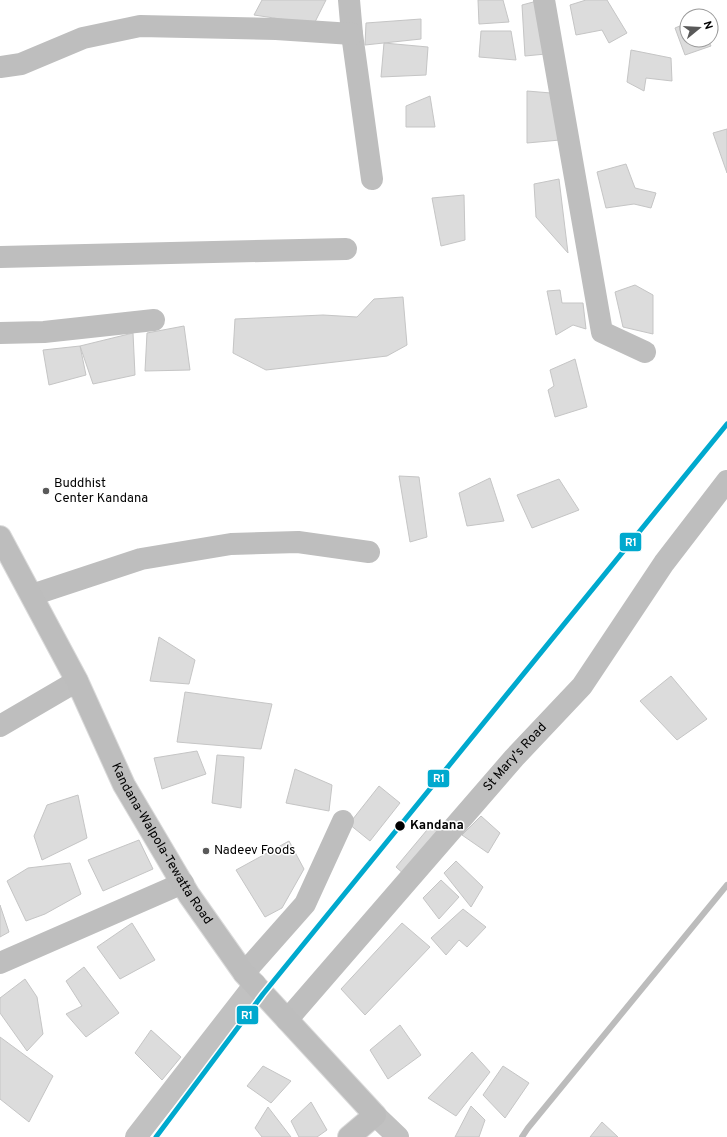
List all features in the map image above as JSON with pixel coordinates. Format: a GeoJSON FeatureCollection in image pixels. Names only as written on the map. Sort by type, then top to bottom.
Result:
{"type":"FeatureCollection","features":[{"type":"Feature","properties":{"kind":"main road","name":"Kandana-Walpola-Tewatta Road"},"geometry":{"type":"LineString","coordinates":[[0,537],[77,681],[124,785],[189,895],[249,979],[375,1115]]}},
{"type":"Feature","properties":{"kind":"main road"},"geometry":{"type":"LineString","coordinates":[[349,1137],[375,1115]]}},
{"type":"Feature","properties":{"kind":"street"},"geometry":{"type":"LineString","coordinates":[[349,0],[352,34],[372,179]]}},
{"type":"Feature","properties":{"kind":"street"},"geometry":{"type":"LineString","coordinates":[[544,0],[602,332],[645,352]]}},
{"type":"Feature","properties":{"kind":"street"},"geometry":{"type":"LineString","coordinates":[[0,67],[22,64],[83,38],[140,26],[276,29],[352,34]]}},
{"type":"Feature","properties":{"kind":"street"},"geometry":{"type":"LineString","coordinates":[[0,257],[346,249]]}},
{"type":"Feature","properties":{"kind":"street"},"geometry":{"type":"LineString","coordinates":[[0,333],[44,332],[154,320]]}},
{"type":"Feature","properties":{"kind":"street","name":"St Mary's Road"},"geometry":{"type":"LineString","coordinates":[[288,1020],[514,758],[582,686],[664,563],[727,481]]}},
{"type":"Feature","properties":{"kind":"street"},"geometry":{"type":"LineString","coordinates":[[32,595],[141,559],[230,544],[298,542],[369,552]]}},
{"type":"Feature","properties":{"kind":"street"},"geometry":{"type":"LineString","coordinates":[[0,726],[77,681]]}},
{"type":"Feature","properties":{"kind":"street"},"geometry":{"type":"LineString","coordinates":[[136,1137],[249,979],[305,904],[343,821]]}},
{"type":"Feature","properties":{"kind":"street"},"geometry":{"type":"LineString","coordinates":[[0,963],[183,883]]}},
{"type":"Feature","properties":{"kind":"street"},"geometry":{"type":"LineString","coordinates":[[375,1115],[398,1137]]}},
{"type":"Feature","properties":{"kind":"building"},"geometry":{"type":"Polygon","coordinates":[[[262,0],[326,0],[314,24],[254,15],[262,0]]]}},
{"type":"Feature","properties":{"kind":"building"},"geometry":{"type":"Polygon","coordinates":[[[478,0],[503,0],[509,22],[479,24],[478,0]]]}},
{"type":"Feature","properties":{"kind":"building"},"geometry":{"type":"Polygon","coordinates":[[[586,0],[607,0],[627,33],[609,43],[602,30],[576,35],[570,5],[586,0]]]}},
{"type":"Feature","properties":{"kind":"building"},"geometry":{"type":"Polygon","coordinates":[[[537,1],[546,54],[525,56],[522,5],[537,1]]]}},
{"type":"Feature","properties":{"kind":"building"},"geometry":{"type":"Polygon","coordinates":[[[421,19],[421,39],[365,45],[366,23],[421,19]]]}},
{"type":"Feature","properties":{"kind":"building"},"geometry":{"type":"Polygon","coordinates":[[[679,26],[679,39],[675,28],[679,26]]]}},
{"type":"Feature","properties":{"kind":"building"},"geometry":{"type":"Polygon","coordinates":[[[481,31],[511,31],[516,60],[479,57],[481,31]]]}},
{"type":"Feature","properties":{"kind":"building"},"geometry":{"type":"Polygon","coordinates":[[[384,43],[428,47],[426,75],[381,77],[384,43]]]}},
{"type":"Feature","properties":{"kind":"building"},"geometry":{"type":"Polygon","coordinates":[[[682,48],[705,48],[685,55],[682,48]]]}},
{"type":"Feature","properties":{"kind":"building"},"geometry":{"type":"Polygon","coordinates":[[[631,50],[671,58],[672,81],[646,78],[644,91],[627,82],[631,50]]]}},
{"type":"Feature","properties":{"kind":"building"},"geometry":{"type":"Polygon","coordinates":[[[527,91],[551,93],[560,140],[527,143],[527,91]]]}},
{"type":"Feature","properties":{"kind":"building"},"geometry":{"type":"Polygon","coordinates":[[[430,96],[435,127],[406,127],[406,106],[430,96]]]}},
{"type":"Feature","properties":{"kind":"building"},"geometry":{"type":"Polygon","coordinates":[[[727,129],[727,173],[713,133],[727,129]]]}},
{"type":"Feature","properties":{"kind":"building"},"geometry":{"type":"Polygon","coordinates":[[[626,164],[635,188],[656,193],[651,208],[634,204],[606,208],[597,172],[626,164]]]}},
{"type":"Feature","properties":{"kind":"building"},"geometry":{"type":"Polygon","coordinates":[[[559,179],[568,253],[536,217],[534,184],[559,179]]]}},
{"type":"Feature","properties":{"kind":"building"},"geometry":{"type":"Polygon","coordinates":[[[464,195],[465,240],[441,246],[432,198],[464,195]]]}},
{"type":"Feature","properties":{"kind":"building"},"geometry":{"type":"Polygon","coordinates":[[[635,285],[653,295],[653,334],[623,327],[615,292],[635,285]]]}},
{"type":"Feature","properties":{"kind":"building"},"geometry":{"type":"Polygon","coordinates":[[[560,290],[562,303],[583,303],[586,329],[573,325],[556,335],[547,291],[560,290]]]}},
{"type":"Feature","properties":{"kind":"building"},"geometry":{"type":"Polygon","coordinates":[[[403,297],[407,345],[387,356],[266,370],[233,353],[235,319],[323,315],[357,317],[374,299],[403,297]]]}},
{"type":"Feature","properties":{"kind":"building"},"geometry":{"type":"Polygon","coordinates":[[[184,326],[190,370],[145,371],[147,333],[184,326]]]}},
{"type":"Feature","properties":{"kind":"building"},"geometry":{"type":"Polygon","coordinates":[[[133,333],[135,375],[93,384],[80,346],[133,333]]]}},
{"type":"Feature","properties":{"kind":"building"},"geometry":{"type":"Polygon","coordinates":[[[80,346],[86,375],[49,385],[43,350],[80,346]]]}},
{"type":"Feature","properties":{"kind":"building"},"geometry":{"type":"Polygon","coordinates":[[[575,359],[587,407],[555,417],[548,390],[554,386],[550,370],[575,359]]]}},
{"type":"Feature","properties":{"kind":"building"},"geometry":{"type":"Polygon","coordinates":[[[399,476],[419,477],[427,537],[410,542],[399,476]]]}},
{"type":"Feature","properties":{"kind":"building"},"geometry":{"type":"Polygon","coordinates":[[[490,478],[504,521],[467,526],[459,493],[490,478]]]}},
{"type":"Feature","properties":{"kind":"building"},"geometry":{"type":"Polygon","coordinates":[[[559,479],[579,510],[532,528],[517,495],[559,479]]]}},
{"type":"Feature","properties":{"kind":"building"},"geometry":{"type":"Polygon","coordinates":[[[159,637],[195,660],[189,684],[150,681],[159,637]]]}},
{"type":"Feature","properties":{"kind":"building"},"geometry":{"type":"Polygon","coordinates":[[[671,676],[707,719],[677,740],[640,701],[671,676]]]}},
{"type":"Feature","properties":{"kind":"building"},"geometry":{"type":"Polygon","coordinates":[[[185,692],[272,704],[261,749],[177,742],[185,692]]]}},
{"type":"Feature","properties":{"kind":"building"},"geometry":{"type":"Polygon","coordinates":[[[197,751],[206,774],[162,789],[154,758],[197,751]]]}},
{"type":"Feature","properties":{"kind":"building"},"geometry":{"type":"Polygon","coordinates":[[[217,755],[244,757],[241,808],[212,803],[217,755]]]}},
{"type":"Feature","properties":{"kind":"building"},"geometry":{"type":"Polygon","coordinates":[[[295,769],[332,785],[329,811],[286,803],[295,769]]]}},
{"type":"Feature","properties":{"kind":"building","name":"Kandana"},"geometry":{"type":"Polygon","coordinates":[[[379,786],[400,803],[370,841],[349,824],[379,786]]]}},
{"type":"Feature","properties":{"kind":"building"},"geometry":{"type":"Polygon","coordinates":[[[78,795],[87,838],[42,860],[34,836],[47,805],[78,795]]]}},
{"type":"Feature","properties":{"kind":"building"},"geometry":{"type":"Polygon","coordinates":[[[481,816],[500,833],[488,853],[462,835],[481,816]]]}},
{"type":"Feature","properties":{"kind":"building"},"geometry":{"type":"Polygon","coordinates":[[[432,824],[443,833],[406,876],[396,867],[432,824]]]}},
{"type":"Feature","properties":{"kind":"building"},"geometry":{"type":"Polygon","coordinates":[[[139,840],[153,869],[103,891],[88,860],[139,840]]]}},
{"type":"Feature","properties":{"kind":"building"},"geometry":{"type":"Polygon","coordinates":[[[289,841],[304,869],[282,908],[265,917],[236,870],[289,841]]]}},
{"type":"Feature","properties":{"kind":"building"},"geometry":{"type":"Polygon","coordinates":[[[456,861],[483,887],[471,907],[444,873],[456,861]]]}},
{"type":"Feature","properties":{"kind":"building"},"geometry":{"type":"Polygon","coordinates":[[[70,863],[81,894],[45,914],[26,921],[7,881],[28,868],[70,863]]]}},
{"type":"Feature","properties":{"kind":"building"},"geometry":{"type":"Polygon","coordinates":[[[441,880],[459,897],[439,919],[423,898],[441,880]]]}},
{"type":"Feature","properties":{"kind":"building"},"geometry":{"type":"Polygon","coordinates":[[[0,905],[9,932],[0,937],[0,905]]]}},
{"type":"Feature","properties":{"kind":"building"},"geometry":{"type":"Polygon","coordinates":[[[463,909],[486,927],[467,947],[459,940],[446,955],[431,938],[463,909]]]}},
{"type":"Feature","properties":{"kind":"building"},"geometry":{"type":"Polygon","coordinates":[[[132,923],[155,960],[120,979],[97,947],[132,923]]]}},
{"type":"Feature","properties":{"kind":"building"},"geometry":{"type":"Polygon","coordinates":[[[402,923],[430,947],[365,1015],[341,989],[402,923]]]}},
{"type":"Feature","properties":{"kind":"building"},"geometry":{"type":"Polygon","coordinates":[[[84,967],[119,1013],[86,1037],[66,1014],[82,1006],[66,981],[84,967]]]}},
{"type":"Feature","properties":{"kind":"building"},"geometry":{"type":"Polygon","coordinates":[[[25,979],[37,997],[43,1034],[27,1051],[0,1013],[0,998],[25,979]]]}},
{"type":"Feature","properties":{"kind":"building"},"geometry":{"type":"Polygon","coordinates":[[[400,1025],[421,1055],[388,1079],[370,1050],[400,1025]]]}},
{"type":"Feature","properties":{"kind":"building"},"geometry":{"type":"Polygon","coordinates":[[[151,1030],[181,1057],[162,1080],[135,1053],[151,1030]]]}},
{"type":"Feature","properties":{"kind":"building"},"geometry":{"type":"Polygon","coordinates":[[[0,1037],[53,1076],[29,1122],[0,1099],[0,1037]]]}},
{"type":"Feature","properties":{"kind":"building"},"geometry":{"type":"Polygon","coordinates":[[[472,1052],[490,1072],[456,1116],[428,1098],[472,1052]]]}},
{"type":"Feature","properties":{"kind":"building"},"geometry":{"type":"Polygon","coordinates":[[[263,1066],[291,1081],[271,1103],[247,1086],[263,1066]]]}},
{"type":"Feature","properties":{"kind":"building"},"geometry":{"type":"Polygon","coordinates":[[[503,1066],[529,1083],[505,1118],[483,1095],[503,1066]]]}},
{"type":"Feature","properties":{"kind":"building"},"geometry":{"type":"Polygon","coordinates":[[[311,1102],[327,1130],[317,1137],[299,1137],[291,1121],[311,1102]]]}},
{"type":"Feature","properties":{"kind":"building"},"geometry":{"type":"Polygon","coordinates":[[[471,1106],[485,1120],[479,1137],[455,1137],[471,1106]]]}},
{"type":"Feature","properties":{"kind":"building"},"geometry":{"type":"Polygon","coordinates":[[[268,1107],[291,1137],[262,1137],[255,1128],[268,1107]]]}},
{"type":"Feature","properties":{"kind":"building"},"geometry":{"type":"Polygon","coordinates":[[[602,1122],[618,1137],[590,1137],[602,1122]]]}},
{"type":"Feature","properties":{"kind":"waterway"},"geometry":{"type":"LineString","coordinates":[[522,1137],[727,885]]}},
{"type":"Feature","properties":{"kind":"transit line","name":"R1"},"geometry":{"type":"LineString","coordinates":[[156,1137],[263,994],[727,424]]}},
{"type":"Feature","properties":{"kind":"place","name":"Buddhist Center Kandana"},"geometry":{"type":"Point","coordinates":[46,491]}},
{"type":"Feature","properties":{"kind":"place","name":"Kandana"},"geometry":{"type":"Point","coordinates":[400,826]}},
{"type":"Feature","properties":{"kind":"place","name":"Nadeev Foods"},"geometry":{"type":"Point","coordinates":[206,851]}}]}
